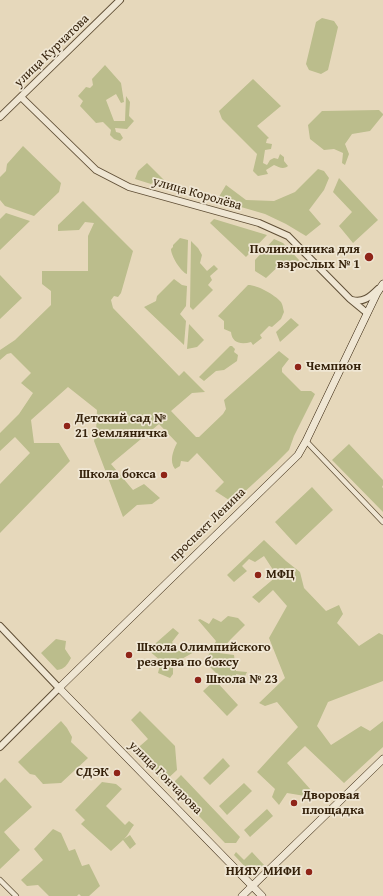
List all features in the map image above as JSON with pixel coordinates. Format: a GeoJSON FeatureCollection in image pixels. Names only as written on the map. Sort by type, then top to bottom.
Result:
{"type":"FeatureCollection","features":[{"type":"Feature","properties":{"kind":"main road","name":"проспект Ленина"},"geometry":{"type":"LineString","coordinates":[[59,688],[298,455],[306,442],[367,313],[382,285]]}},
{"type":"Feature","properties":{"kind":"main road","name":"улица Гончарова"},"geometry":{"type":"LineString","coordinates":[[59,688],[262,896]]}},
{"type":"Feature","properties":{"kind":"main road"},"geometry":{"type":"LineString","coordinates":[[242,896],[383,759]]}},
{"type":"Feature","properties":{"kind":"street","name":"улица Курчатова"},"geometry":{"type":"LineString","coordinates":[[0,117],[120,0]]}},
{"type":"Feature","properties":{"kind":"street","name":"улица Королёва"},"geometry":{"type":"LineString","coordinates":[[21,97],[96,170],[129,187],[260,223],[288,236],[350,299],[367,313]]}},
{"type":"Feature","properties":{"kind":"street"},"geometry":{"type":"LineString","coordinates":[[350,299],[358,301],[365,300],[382,285]]}},
{"type":"Feature","properties":{"kind":"street"},"geometry":{"type":"LineString","coordinates":[[306,442],[383,522]]}},
{"type":"Feature","properties":{"kind":"street"},"geometry":{"type":"LineString","coordinates":[[0,626],[59,688]]}},
{"type":"Feature","properties":{"kind":"street","name":"проспект Ленина"},"geometry":{"type":"LineString","coordinates":[[0,747],[59,688]]}},
{"type":"Feature","properties":{"kind":"street"},"geometry":{"type":"LineString","coordinates":[[0,880],[16,896]]}},
{"type":"Feature","properties":{"kind":"green space"},"geometry":{"type":"Polygon","coordinates":[[[322,18],[334,21],[338,27],[328,70],[321,74],[309,70],[306,64],[316,22],[322,18]]]}},
{"type":"Feature","properties":{"kind":"green space"},"geometry":{"type":"Polygon","coordinates":[[[105,65],[121,83],[124,102],[121,103],[116,94],[106,100],[114,121],[125,121],[126,96],[130,102],[129,116],[134,121],[127,129],[115,128],[116,132],[120,133],[123,138],[120,141],[114,139],[110,135],[111,130],[103,122],[96,123],[80,106],[83,101],[78,96],[86,87],[90,88],[93,85],[92,79],[105,65]]]}},
{"type":"Feature","properties":{"kind":"green space"},"geometry":{"type":"Polygon","coordinates":[[[253,79],[281,106],[257,126],[269,138],[267,139],[266,143],[272,144],[271,149],[265,150],[263,163],[267,165],[270,160],[274,158],[278,159],[280,154],[284,157],[284,161],[288,166],[283,168],[274,165],[266,170],[268,174],[258,176],[253,171],[257,154],[222,119],[219,111],[253,79]]]}},
{"type":"Feature","properties":{"kind":"green space"},"geometry":{"type":"Polygon","coordinates":[[[379,110],[383,115],[370,131],[352,134],[345,144],[349,154],[345,165],[342,163],[343,153],[334,149],[324,150],[310,139],[308,125],[322,111],[379,110]]]}},
{"type":"Feature","properties":{"kind":"green space"},"geometry":{"type":"Polygon","coordinates":[[[23,146],[61,183],[59,192],[34,216],[5,206],[0,200],[0,177],[6,171],[7,164],[23,146]]]}},
{"type":"Feature","properties":{"kind":"green space"},"geometry":{"type":"Polygon","coordinates":[[[147,163],[170,186],[167,189],[158,178],[151,184],[135,179],[138,171],[147,163]]]}},
{"type":"Feature","properties":{"kind":"green space"},"geometry":{"type":"Polygon","coordinates":[[[318,169],[324,171],[329,178],[324,190],[309,210],[321,224],[306,236],[265,214],[217,200],[226,185],[246,200],[274,201],[295,192],[318,169]]]}},
{"type":"Feature","properties":{"kind":"green space"},"geometry":{"type":"Polygon","coordinates":[[[339,178],[378,220],[353,243],[339,226],[352,212],[333,192],[339,178]]]}},
{"type":"Feature","properties":{"kind":"green space"},"geometry":{"type":"Polygon","coordinates":[[[83,201],[133,251],[121,293],[118,297],[114,296],[111,300],[113,308],[179,376],[184,371],[205,392],[192,393],[171,411],[196,437],[199,437],[223,414],[226,409],[224,400],[279,351],[289,359],[282,368],[282,372],[301,391],[311,391],[315,394],[294,436],[289,450],[241,495],[233,500],[229,500],[215,491],[224,482],[197,453],[188,462],[181,461],[180,466],[175,469],[172,459],[177,443],[159,424],[111,464],[133,490],[144,484],[160,498],[152,504],[137,505],[123,517],[94,441],[96,433],[97,410],[68,387],[31,420],[34,443],[59,443],[70,461],[0,533],[0,484],[30,453],[15,437],[0,451],[0,433],[19,414],[33,393],[21,383],[31,373],[11,353],[7,354],[0,360],[0,350],[15,340],[51,305],[51,291],[42,284],[42,271],[88,271],[88,236],[94,223],[85,222],[79,230],[58,231],[58,225],[83,201]]]}},
{"type":"Feature","properties":{"kind":"green space"},"geometry":{"type":"Polygon","coordinates":[[[6,213],[30,221],[0,250],[0,219],[6,213]]]}},
{"type":"Feature","properties":{"kind":"green space"},"geometry":{"type":"Polygon","coordinates":[[[214,219],[267,235],[246,257],[210,223],[214,219]]]}},
{"type":"Feature","properties":{"kind":"green space"},"geometry":{"type":"Polygon","coordinates":[[[180,238],[188,240],[187,274],[179,267],[171,252],[173,245],[180,238]]]}},
{"type":"Feature","properties":{"kind":"green space"},"geometry":{"type":"Polygon","coordinates":[[[274,239],[283,243],[300,261],[292,268],[284,261],[266,278],[255,271],[255,260],[274,239]]]}},
{"type":"Feature","properties":{"kind":"green space"},"geometry":{"type":"Polygon","coordinates":[[[191,241],[202,255],[200,263],[207,271],[214,265],[218,269],[210,276],[212,280],[208,285],[213,290],[193,310],[190,307],[191,241]]]}},
{"type":"Feature","properties":{"kind":"green space"},"geometry":{"type":"Polygon","coordinates":[[[0,275],[22,298],[0,319],[0,275]]]}},
{"type":"Feature","properties":{"kind":"green space"},"geometry":{"type":"Polygon","coordinates":[[[174,279],[182,285],[187,286],[186,306],[180,314],[186,321],[184,345],[144,307],[156,301],[157,296],[174,279]]]}},
{"type":"Feature","properties":{"kind":"green space"},"geometry":{"type":"Polygon","coordinates":[[[248,285],[252,285],[275,296],[281,302],[284,312],[281,319],[272,327],[269,326],[260,335],[262,338],[253,345],[251,342],[241,343],[235,341],[231,332],[224,329],[224,321],[218,316],[248,285]]]}},
{"type":"Feature","properties":{"kind":"green space"},"geometry":{"type":"Polygon","coordinates":[[[291,318],[299,325],[280,342],[276,332],[291,318]]]}},
{"type":"Feature","properties":{"kind":"green space"},"geometry":{"type":"Polygon","coordinates":[[[189,324],[204,340],[197,347],[187,349],[189,324]]]}},
{"type":"Feature","properties":{"kind":"green space"},"geometry":{"type":"Polygon","coordinates":[[[230,346],[235,349],[234,352],[238,355],[237,361],[224,370],[216,371],[204,381],[199,377],[230,346]]]}},
{"type":"Feature","properties":{"kind":"green space"},"geometry":{"type":"Polygon","coordinates":[[[349,444],[383,480],[383,512],[332,460],[349,444]]]}},
{"type":"Feature","properties":{"kind":"green space"},"geometry":{"type":"Polygon","coordinates":[[[312,487],[333,510],[296,545],[275,522],[312,487]]]}},
{"type":"Feature","properties":{"kind":"green space"},"geometry":{"type":"Polygon","coordinates":[[[264,540],[300,572],[304,588],[326,611],[339,605],[343,614],[337,623],[359,646],[379,633],[383,635],[383,681],[328,702],[317,726],[331,745],[361,726],[370,731],[383,721],[383,747],[344,783],[305,746],[287,763],[311,790],[305,796],[287,793],[279,805],[272,797],[275,789],[257,772],[298,727],[277,702],[265,706],[259,703],[285,678],[269,638],[287,606],[273,590],[259,603],[252,597],[277,576],[264,556],[255,562],[249,559],[242,566],[247,571],[234,582],[227,575],[264,540]]]}},
{"type":"Feature","properties":{"kind":"green space"},"geometry":{"type":"Polygon","coordinates":[[[228,616],[238,618],[245,625],[219,653],[234,655],[236,671],[247,672],[245,676],[236,674],[237,681],[223,680],[205,662],[216,641],[198,620],[200,619],[209,624],[213,618],[221,622],[228,616]]]}},
{"type":"Feature","properties":{"kind":"green space"},"geometry":{"type":"Polygon","coordinates":[[[173,628],[179,633],[172,642],[179,651],[190,647],[194,652],[173,664],[173,674],[170,678],[158,673],[161,661],[148,650],[173,628]]]}},
{"type":"Feature","properties":{"kind":"green space"},"geometry":{"type":"Polygon","coordinates":[[[56,639],[66,641],[65,649],[71,658],[66,666],[57,670],[41,653],[56,639]]]}},
{"type":"Feature","properties":{"kind":"green space"},"geometry":{"type":"Polygon","coordinates":[[[215,680],[238,705],[227,716],[203,691],[215,680]]]}},
{"type":"Feature","properties":{"kind":"green space"},"geometry":{"type":"Polygon","coordinates":[[[140,711],[175,746],[177,770],[164,782],[133,752],[148,739],[131,720],[140,711]]]}},
{"type":"Feature","properties":{"kind":"green space"},"geometry":{"type":"Polygon","coordinates":[[[61,721],[72,737],[71,742],[88,758],[61,783],[43,784],[35,775],[30,774],[18,762],[61,721]]]}},
{"type":"Feature","properties":{"kind":"green space"},"geometry":{"type":"Polygon","coordinates":[[[223,758],[230,766],[210,785],[203,778],[223,758]]]}},
{"type":"Feature","properties":{"kind":"green space"},"geometry":{"type":"Polygon","coordinates":[[[181,775],[240,837],[236,843],[225,843],[170,786],[181,775]]]}},
{"type":"Feature","properties":{"kind":"green space"},"geometry":{"type":"Polygon","coordinates":[[[5,778],[32,807],[4,832],[20,850],[0,869],[0,783],[5,778]]]}},
{"type":"Feature","properties":{"kind":"green space"},"geometry":{"type":"Polygon","coordinates":[[[102,782],[116,784],[122,789],[106,806],[125,825],[129,821],[134,825],[124,839],[130,835],[136,844],[130,849],[123,840],[111,851],[81,824],[85,820],[75,810],[102,782]]]}},
{"type":"Feature","properties":{"kind":"green space"},"geometry":{"type":"Polygon","coordinates":[[[244,783],[252,791],[227,815],[219,806],[244,783]]]}},
{"type":"Feature","properties":{"kind":"green space"},"geometry":{"type":"Polygon","coordinates":[[[267,809],[273,816],[250,837],[244,830],[267,809]]]}},
{"type":"Feature","properties":{"kind":"green space"},"geometry":{"type":"Polygon","coordinates":[[[53,829],[61,833],[69,851],[75,849],[82,866],[89,864],[100,886],[89,896],[81,896],[79,894],[77,896],[49,896],[38,885],[27,886],[21,880],[43,860],[34,849],[53,829]]]}},
{"type":"Feature","properties":{"kind":"green space"},"geometry":{"type":"Polygon","coordinates":[[[236,852],[244,860],[252,852],[264,865],[256,873],[250,872],[234,855],[236,852]]]}},
{"type":"Feature","properties":{"kind":"place","name":"Поликлиника для взрослых № 1"},"geometry":{"type":"Point","coordinates":[369,257]}},
{"type":"Feature","properties":{"kind":"place","name":"Чемпион"},"geometry":{"type":"Point","coordinates":[298,367]}},
{"type":"Feature","properties":{"kind":"place","name":"Детский сад № 21 Земляничка"},"geometry":{"type":"Point","coordinates":[67,426]}},
{"type":"Feature","properties":{"kind":"place","name":"Школа бокса"},"geometry":{"type":"Point","coordinates":[164,475]}},
{"type":"Feature","properties":{"kind":"place","name":"МФЦ"},"geometry":{"type":"Point","coordinates":[258,575]}},
{"type":"Feature","properties":{"kind":"place","name":"Школа Олимпийского резерва по боксу"},"geometry":{"type":"Point","coordinates":[129,655]}},
{"type":"Feature","properties":{"kind":"place","name":"Школа № 23"},"geometry":{"type":"Point","coordinates":[198,680]}},
{"type":"Feature","properties":{"kind":"place","name":"СДЭК"},"geometry":{"type":"Point","coordinates":[117,773]}},
{"type":"Feature","properties":{"kind":"place","name":"Дворовая площадка"},"geometry":{"type":"Point","coordinates":[294,803]}},
{"type":"Feature","properties":{"kind":"place","name":"НИЯУ МИФИ"},"geometry":{"type":"Point","coordinates":[309,872]}}]}
